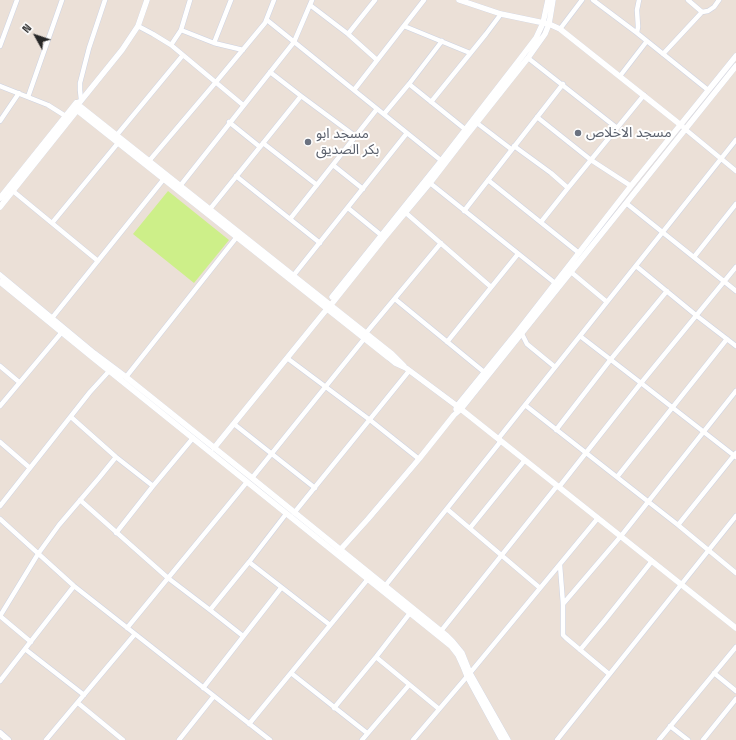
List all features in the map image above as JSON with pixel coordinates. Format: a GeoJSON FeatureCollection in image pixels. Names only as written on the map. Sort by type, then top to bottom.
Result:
{"type":"FeatureCollection","features":[{"type":"Feature","properties":{"kind":"main road"},"geometry":{"type":"LineString","coordinates":[[0,733],[8,740]]}},
{"type":"Feature","properties":{"kind":"street"},"geometry":{"type":"LineString","coordinates":[[0,46],[17,0]]}},
{"type":"Feature","properties":{"kind":"street"},"geometry":{"type":"LineString","coordinates":[[28,97],[62,0]]}},
{"type":"Feature","properties":{"kind":"street"},"geometry":{"type":"LineString","coordinates":[[78,105],[80,83],[89,48],[105,0]]}},
{"type":"Feature","properties":{"kind":"street"},"geometry":{"type":"LineString","coordinates":[[0,207],[122,50],[138,26],[147,0]]}},
{"type":"Feature","properties":{"kind":"street"},"geometry":{"type":"LineString","coordinates":[[171,45],[181,30],[190,0]]}},
{"type":"Feature","properties":{"kind":"street"},"geometry":{"type":"LineString","coordinates":[[214,43],[231,0]]}},
{"type":"Feature","properties":{"kind":"street"},"geometry":{"type":"LineString","coordinates":[[149,161],[267,20],[274,0]]}},
{"type":"Feature","properties":{"kind":"street"},"geometry":{"type":"LineString","coordinates":[[348,34],[375,0]]}},
{"type":"Feature","properties":{"kind":"street"},"geometry":{"type":"LineString","coordinates":[[354,90],[424,0]]}},
{"type":"Feature","properties":{"kind":"street"},"geometry":{"type":"LineString","coordinates":[[459,0],[501,14],[546,24],[560,29],[644,95],[736,171]]}},
{"type":"Feature","properties":{"kind":"street"},"geometry":{"type":"LineString","coordinates":[[214,448],[322,314],[381,235],[477,123],[528,58],[545,34],[548,0]]}},
{"type":"Feature","properties":{"kind":"street"},"geometry":{"type":"LineString","coordinates":[[327,306],[430,183],[466,130],[546,24],[554,0]]}},
{"type":"Feature","properties":{"kind":"street"},"geometry":{"type":"LineString","coordinates":[[560,29],[582,0]]}},
{"type":"Feature","properties":{"kind":"street"},"geometry":{"type":"LineString","coordinates":[[593,0],[664,54],[708,90]]}},
{"type":"Feature","properties":{"kind":"street"},"geometry":{"type":"LineString","coordinates":[[637,33],[637,10],[639,0]]}},
{"type":"Feature","properties":{"kind":"street"},"geometry":{"type":"LineString","coordinates":[[688,0],[702,12]]}},
{"type":"Feature","properties":{"kind":"street"},"geometry":{"type":"LineString","coordinates":[[664,54],[702,12],[708,11],[714,7],[719,0]]}},
{"type":"Feature","properties":{"kind":"street"},"geometry":{"type":"LineString","coordinates":[[180,186],[229,122],[294,42],[311,2],[377,60]]}},
{"type":"Feature","properties":{"kind":"street"},"geometry":{"type":"LineString","coordinates":[[431,102],[501,14]]}},
{"type":"Feature","properties":{"kind":"street"},"geometry":{"type":"LineString","coordinates":[[267,20],[443,162]]}},
{"type":"Feature","properties":{"kind":"street"},"geometry":{"type":"LineString","coordinates":[[138,26],[171,45],[243,105]]}},
{"type":"Feature","properties":{"kind":"street"},"geometry":{"type":"LineString","coordinates":[[404,26],[470,53]]}},
{"type":"Feature","properties":{"kind":"street"},"geometry":{"type":"LineString","coordinates":[[181,30],[214,43],[243,50]]}},
{"type":"Feature","properties":{"kind":"street"},"geometry":{"type":"LineString","coordinates":[[384,114],[442,41]]}},
{"type":"Feature","properties":{"kind":"street"},"geometry":{"type":"LineString","coordinates":[[620,76],[647,41]]}},
{"type":"Feature","properties":{"kind":"street"},"geometry":{"type":"LineString","coordinates":[[116,136],[183,55]]}},
{"type":"Feature","properties":{"kind":"street"},"geometry":{"type":"LineString","coordinates":[[459,408],[551,292],[570,272],[626,203],[683,127],[708,90],[736,56]]}},
{"type":"Feature","properties":{"kind":"street"},"geometry":{"type":"LineString","coordinates":[[528,58],[618,128]]}},
{"type":"Feature","properties":{"kind":"street"},"geometry":{"type":"LineString","coordinates":[[340,550],[419,459],[454,415],[484,372],[492,366],[522,334],[551,292],[555,283],[631,186],[736,66]]}},
{"type":"Feature","properties":{"kind":"street"},"geometry":{"type":"LineString","coordinates":[[270,72],[355,136]]}},
{"type":"Feature","properties":{"kind":"street"},"geometry":{"type":"LineString","coordinates":[[409,84],[466,130]]}},
{"type":"Feature","properties":{"kind":"street"},"geometry":{"type":"LineString","coordinates":[[464,211],[563,84]]}},
{"type":"Feature","properties":{"kind":"street"},"geometry":{"type":"LineString","coordinates":[[0,86],[48,106],[68,118]]}},
{"type":"Feature","properties":{"kind":"street"},"geometry":{"type":"LineString","coordinates":[[0,121],[19,93]]}},
{"type":"Feature","properties":{"kind":"street"},"geometry":{"type":"LineString","coordinates":[[541,222],[644,95]]}},
{"type":"Feature","properties":{"kind":"street"},"geometry":{"type":"LineString","coordinates":[[210,209],[301,96]]}},
{"type":"Feature","properties":{"kind":"street"},"geometry":{"type":"LineString","coordinates":[[78,105],[210,209],[293,276],[327,306]]}},
{"type":"Feature","properties":{"kind":"street"},"geometry":{"type":"LineString","coordinates":[[78,105],[118,143],[163,180],[236,238],[327,306],[365,336],[395,363],[408,369],[500,440],[736,628]]}},
{"type":"Feature","properties":{"kind":"street"},"geometry":{"type":"LineString","coordinates":[[290,219],[377,109]]}},
{"type":"Feature","properties":{"kind":"street"},"geometry":{"type":"LineString","coordinates":[[537,117],[591,160],[631,186]]}},
{"type":"Feature","properties":{"kind":"street"},"geometry":{"type":"LineString","coordinates":[[0,198],[68,118]]}},
{"type":"Feature","properties":{"kind":"street"},"geometry":{"type":"LineString","coordinates":[[229,122],[318,185]]}},
{"type":"Feature","properties":{"kind":"street"},"geometry":{"type":"LineString","coordinates":[[477,123],[551,172],[568,188]]}},
{"type":"Feature","properties":{"kind":"street"},"geometry":{"type":"LineString","coordinates":[[293,276],[407,133]]}},
{"type":"Feature","properties":{"kind":"street"},"geometry":{"type":"LineString","coordinates":[[385,586],[447,509],[525,405],[736,140]]}},
{"type":"Feature","properties":{"kind":"street"},"geometry":{"type":"LineString","coordinates":[[52,223],[118,143]]}},
{"type":"Feature","properties":{"kind":"street"},"geometry":{"type":"LineString","coordinates":[[333,165],[363,189]]}},
{"type":"Feature","properties":{"kind":"street"},"geometry":{"type":"LineString","coordinates":[[236,176],[320,243]]}},
{"type":"Feature","properties":{"kind":"street"},"geometry":{"type":"LineString","coordinates":[[52,318],[163,180]]}},
{"type":"Feature","properties":{"kind":"street"},"geometry":{"type":"LineString","coordinates":[[488,180],[579,253]]}},
{"type":"Feature","properties":{"kind":"street"},"geometry":{"type":"LineString","coordinates":[[430,183],[555,283]]}},
{"type":"Feature","properties":{"kind":"street"},"geometry":{"type":"LineString","coordinates":[[13,191],[98,261]]}},
{"type":"Feature","properties":{"kind":"street"},"geometry":{"type":"LineString","coordinates":[[626,203],[736,291]]}},
{"type":"Feature","properties":{"kind":"street"},"geometry":{"type":"LineString","coordinates":[[694,257],[736,204]]}},
{"type":"Feature","properties":{"kind":"street"},"geometry":{"type":"LineString","coordinates":[[348,208],[381,235]]}},
{"type":"Feature","properties":{"kind":"street"},"geometry":{"type":"LineString","coordinates":[[406,212],[492,287]]}},
{"type":"Feature","properties":{"kind":"street"},"geometry":{"type":"LineString","coordinates":[[126,376],[236,238]]}},
{"type":"Feature","properties":{"kind":"street"},"geometry":{"type":"LineString","coordinates":[[128,628],[326,387],[365,336],[441,243]]}},
{"type":"Feature","properties":{"kind":"street"},"geometry":{"type":"LineString","coordinates":[[447,342],[518,254]]}},
{"type":"Feature","properties":{"kind":"street"},"geometry":{"type":"LineString","coordinates":[[636,266],[736,346]]}},
{"type":"Feature","properties":{"kind":"street"},"geometry":{"type":"LineString","coordinates":[[441,631],[736,268]]}},
{"type":"Feature","properties":{"kind":"street"},"geometry":{"type":"LineString","coordinates":[[570,272],[607,302]]}},
{"type":"Feature","properties":{"kind":"street"},"geometry":{"type":"LineString","coordinates":[[0,275],[193,438],[294,512],[453,642],[464,658],[469,675],[502,740]]}},
{"type":"Feature","properties":{"kind":"street"},"geometry":{"type":"LineString","coordinates":[[0,282],[111,369],[126,376],[214,448],[286,514],[455,650],[508,740]]}},
{"type":"Feature","properties":{"kind":"street"},"geometry":{"type":"LineString","coordinates":[[556,430],[611,359],[667,291]]}},
{"type":"Feature","properties":{"kind":"street"},"geometry":{"type":"LineString","coordinates":[[395,299],[484,372]]}},
{"type":"Feature","properties":{"kind":"street"},"geometry":{"type":"LineString","coordinates":[[0,406],[62,332]]}},
{"type":"Feature","properties":{"kind":"street"},"geometry":{"type":"LineString","coordinates":[[522,334],[527,344],[555,367]]}},
{"type":"Feature","properties":{"kind":"street"},"geometry":{"type":"LineString","coordinates":[[580,336],[703,432],[735,455],[678,525]]}},
{"type":"Feature","properties":{"kind":"street"},"geometry":{"type":"LineString","coordinates":[[617,477],[727,339]]}},
{"type":"Feature","properties":{"kind":"street"},"geometry":{"type":"LineString","coordinates":[[287,358],[419,459]]}},
{"type":"Feature","properties":{"kind":"street"},"geometry":{"type":"LineString","coordinates":[[0,366],[20,382]]}},
{"type":"Feature","properties":{"kind":"street"},"geometry":{"type":"LineString","coordinates":[[0,506],[90,392],[111,369]]}},
{"type":"Feature","properties":{"kind":"street"},"geometry":{"type":"LineString","coordinates":[[294,512],[370,420],[408,369]]}},
{"type":"Feature","properties":{"kind":"street"},"geometry":{"type":"LineString","coordinates":[[563,604],[621,536],[736,391]]}},
{"type":"Feature","properties":{"kind":"street"},"geometry":{"type":"LineString","coordinates":[[525,405],[736,572]]}},
{"type":"Feature","properties":{"kind":"street"},"geometry":{"type":"LineString","coordinates":[[71,417],[116,457],[153,486]]}},
{"type":"Feature","properties":{"kind":"street"},"geometry":{"type":"LineString","coordinates":[[234,424],[314,488]]}},
{"type":"Feature","properties":{"kind":"street"},"geometry":{"type":"LineString","coordinates":[[116,533],[193,438]]}},
{"type":"Feature","properties":{"kind":"street"},"geometry":{"type":"LineString","coordinates":[[0,442],[30,468]]}},
{"type":"Feature","properties":{"kind":"street"},"geometry":{"type":"LineString","coordinates":[[31,642],[0,616],[38,554],[59,525],[116,457]]}},
{"type":"Feature","properties":{"kind":"street"},"geometry":{"type":"LineString","coordinates":[[470,528],[525,460]]}},
{"type":"Feature","properties":{"kind":"street"},"geometry":{"type":"LineString","coordinates":[[80,500],[168,578],[243,636]]}},
{"type":"Feature","properties":{"kind":"street"},"geometry":{"type":"LineString","coordinates":[[447,509],[540,588]]}},
{"type":"Feature","properties":{"kind":"street"},"geometry":{"type":"LineString","coordinates":[[210,610],[286,514]]}},
{"type":"Feature","properties":{"kind":"street"},"geometry":{"type":"LineString","coordinates":[[557,740],[736,516]]}},
{"type":"Feature","properties":{"kind":"street"},"geometry":{"type":"LineString","coordinates":[[413,740],[469,675],[598,518]]}},
{"type":"Feature","properties":{"kind":"street"},"geometry":{"type":"LineString","coordinates":[[0,519],[74,586],[267,739]]}},
{"type":"Feature","properties":{"kind":"street"},"geometry":{"type":"LineString","coordinates":[[580,650],[652,561]]}},
{"type":"Feature","properties":{"kind":"street"},"geometry":{"type":"LineString","coordinates":[[249,562],[330,625]]}},
{"type":"Feature","properties":{"kind":"street"},"geometry":{"type":"LineString","coordinates":[[560,564],[564,635],[609,674]]}},
{"type":"Feature","properties":{"kind":"street"},"geometry":{"type":"LineString","coordinates":[[249,724],[368,579]]}},
{"type":"Feature","properties":{"kind":"street"},"geometry":{"type":"LineString","coordinates":[[0,681],[74,586]]}},
{"type":"Feature","properties":{"kind":"street"},"geometry":{"type":"LineString","coordinates":[[203,688],[281,588]]}},
{"type":"Feature","properties":{"kind":"street"},"geometry":{"type":"LineString","coordinates":[[334,708],[410,613]]}},
{"type":"Feature","properties":{"kind":"street"},"geometry":{"type":"LineString","coordinates":[[46,740],[135,634]]}},
{"type":"Feature","properties":{"kind":"street"},"geometry":{"type":"LineString","coordinates":[[659,740],[736,647]]}},
{"type":"Feature","properties":{"kind":"street"},"geometry":{"type":"LineString","coordinates":[[26,649],[84,695]]}},
{"type":"Feature","properties":{"kind":"street"},"geometry":{"type":"LineString","coordinates":[[376,657],[408,685],[439,709]]}},
{"type":"Feature","properties":{"kind":"street"},"geometry":{"type":"LineString","coordinates":[[290,673],[367,733]]}},
{"type":"Feature","properties":{"kind":"street"},"geometry":{"type":"LineString","coordinates":[[714,673],[736,691]]}},
{"type":"Feature","properties":{"kind":"street"},"geometry":{"type":"LineString","coordinates":[[362,740],[408,685]]}},
{"type":"Feature","properties":{"kind":"street"},"geometry":{"type":"LineString","coordinates":[[179,740],[214,696]]}},
{"type":"Feature","properties":{"kind":"street"},"geometry":{"type":"LineString","coordinates":[[703,740],[736,699]]}},
{"type":"Feature","properties":{"kind":"street"},"geometry":{"type":"LineString","coordinates":[[78,703],[123,740]]}},
{"type":"Feature","properties":{"kind":"street"},"geometry":{"type":"LineString","coordinates":[[670,726],[688,740]]}},
{"type":"Feature","properties":{"kind":"green space"},"geometry":{"type":"Polygon","coordinates":[[[168,191],[229,240],[194,283],[133,234],[168,191]]]}},
{"type":"Feature","properties":{"kind":"place","name":"مسجد الاخلاص"},"geometry":{"type":"Point","coordinates":[578,133]}},
{"type":"Feature","properties":{"kind":"place","name":"مسجد ابو بكر الصديق"},"geometry":{"type":"Point","coordinates":[308,142]}}]}
